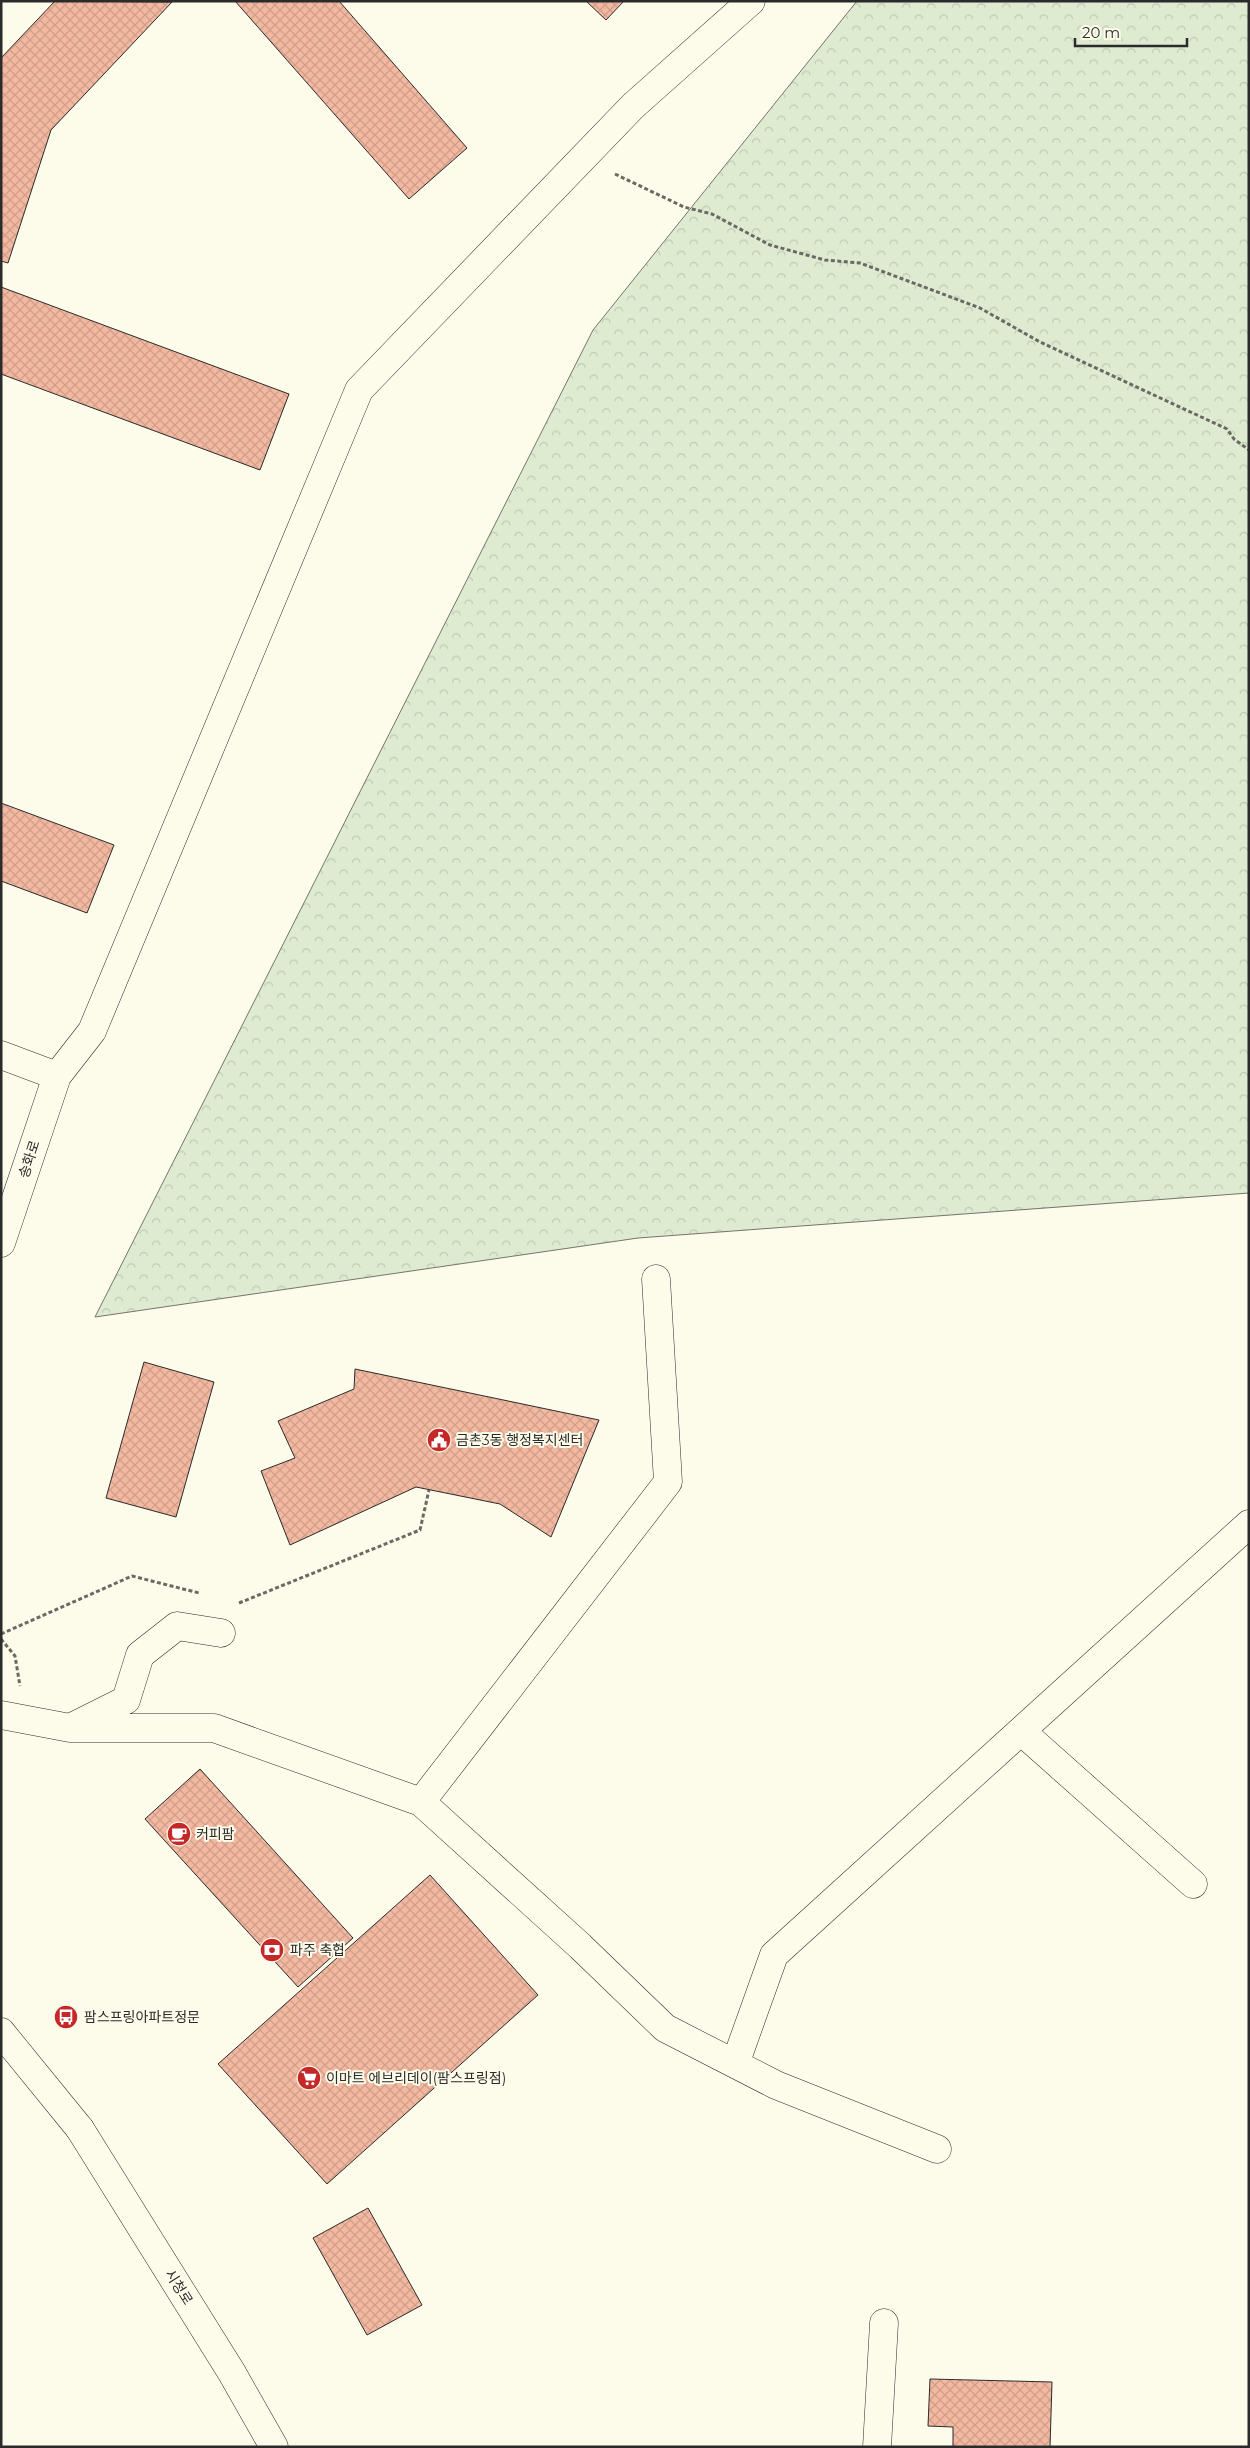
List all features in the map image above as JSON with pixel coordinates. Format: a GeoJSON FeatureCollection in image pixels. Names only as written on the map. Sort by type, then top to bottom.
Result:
{"type":"FeatureCollection","features":[{"type":"Feature","properties":{"kind":"street","name":"송화로"},"geometry":{"type":"LineString","coordinates":[[1,1243],[57,1076],[92,1031],[359,390],[632,106],[751,1]]}},
{"type":"Feature","properties":{"kind":"street"},"geometry":{"type":"LineString","coordinates":[[1,1055],[57,1076]]}},
{"type":"Feature","properties":{"kind":"street"},"geometry":{"type":"LineString","coordinates":[[422,1802],[668,1482],[656,1279]]}},
{"type":"Feature","properties":{"kind":"street"},"geometry":{"type":"LineString","coordinates":[[735,2064],[774,1955],[1249,1524]]}},
{"type":"Feature","properties":{"kind":"street"},"geometry":{"type":"LineString","coordinates":[[70,1728],[126,1700],[140,1655],[177,1626],[221,1633]]}},
{"type":"Feature","properties":{"kind":"street"},"geometry":{"type":"LineString","coordinates":[[1,1715],[70,1728],[214,1728],[422,1802],[572,1939],[665,2028],[776,2085],[938,2149]]}},
{"type":"Feature","properties":{"kind":"street"},"geometry":{"type":"LineString","coordinates":[[1021,1731],[1194,1884]]}},
{"type":"Feature","properties":{"kind":"street","name":"시청로"},"geometry":{"type":"LineString","coordinates":[[1,2032],[80,2129],[232,2373],[274,2447]]}},
{"type":"Feature","properties":{"kind":"street"},"geometry":{"type":"LineString","coordinates":[[877,2447],[884,2323]]}},
{"type":"Feature","properties":{"kind":"path"},"geometry":{"type":"LineString","coordinates":[[584,158],[684,207],[712,214],[770,245],[825,260],[860,263],[980,308],[1040,342],[1227,429],[1234,439],[1249,450]]}},
{"type":"Feature","properties":{"kind":"path"},"geometry":{"type":"LineString","coordinates":[[232,1602],[241,1604],[420,1530],[429,1490]]}},
{"type":"Feature","properties":{"kind":"path"},"geometry":{"type":"LineString","coordinates":[[1,1634],[132,1576],[205,1594]]}},
{"type":"Feature","properties":{"kind":"path"},"geometry":{"type":"LineString","coordinates":[[1,1639],[15,1656],[22,1692]]}},
{"type":"Feature","properties":{"kind":"green space"},"geometry":{"type":"Polygon","coordinates":[[[857,1],[1249,1],[1249,1193],[638,1238],[95,1317],[593,330],[857,1]]]}},
{"type":"Feature","properties":{"kind":"building"},"geometry":{"type":"Polygon","coordinates":[[[55,1],[172,2],[51,130],[8,263],[1,261],[1,58],[55,1]]]}},
{"type":"Feature","properties":{"kind":"building"},"geometry":{"type":"Polygon","coordinates":[[[235,1],[339,1],[467,148],[409,199],[235,1]]]}},
{"type":"Feature","properties":{"kind":"building"},"geometry":{"type":"Polygon","coordinates":[[[586,1],[624,1],[606,20],[586,1]]]}},
{"type":"Feature","properties":{"kind":"building"},"geometry":{"type":"Polygon","coordinates":[[[1,287],[289,394],[260,470],[1,374],[1,287]]]}},
{"type":"Feature","properties":{"kind":"building"},"geometry":{"type":"Polygon","coordinates":[[[1,803],[114,845],[87,913],[1,881],[1,803]]]}},
{"type":"Feature","properties":{"kind":"building"},"geometry":{"type":"Polygon","coordinates":[[[144,1362],[214,1382],[176,1517],[106,1498],[144,1362]]]}},
{"type":"Feature","properties":{"kind":"building","name":"금촌3동 행정복지센터"},"geometry":{"type":"Polygon","coordinates":[[[355,1369],[599,1420],[551,1537],[500,1504],[416,1487],[290,1545],[261,1471],[295,1458],[278,1421],[354,1389],[355,1369]]]}},
{"type":"Feature","properties":{"kind":"building"},"geometry":{"type":"Polygon","coordinates":[[[200,1769],[353,1938],[298,1987],[145,1819],[200,1769]]]}},
{"type":"Feature","properties":{"kind":"building"},"geometry":{"type":"Polygon","coordinates":[[[430,1875],[538,1995],[327,2184],[218,2064],[430,1875]]]}},
{"type":"Feature","properties":{"kind":"building"},"geometry":{"type":"Polygon","coordinates":[[[368,2208],[422,2305],[367,2335],[313,2238],[368,2208]]]}},
{"type":"Feature","properties":{"kind":"building"},"geometry":{"type":"Polygon","coordinates":[[[930,2379],[1052,2382],[1050,2447],[953,2447],[953,2427],[928,2426],[930,2379]]]}},
{"type":"Feature","properties":{"kind":"place","name":"금촌3동 행정복지센터"},"geometry":{"type":"Point","coordinates":[439,1440]}},
{"type":"Feature","properties":{"kind":"place","name":"커피팜"},"geometry":{"type":"Point","coordinates":[179,1834]}},
{"type":"Feature","properties":{"kind":"place","name":"파주 축협"},"geometry":{"type":"Point","coordinates":[272,1950]}},
{"type":"Feature","properties":{"kind":"place","name":"팜스프링아파트정문"},"geometry":{"type":"Point","coordinates":[66,2017]}},
{"type":"Feature","properties":{"kind":"place","name":"이마트 에브리데이(팜스프링점)"},"geometry":{"type":"Point","coordinates":[309,2078]}}]}
